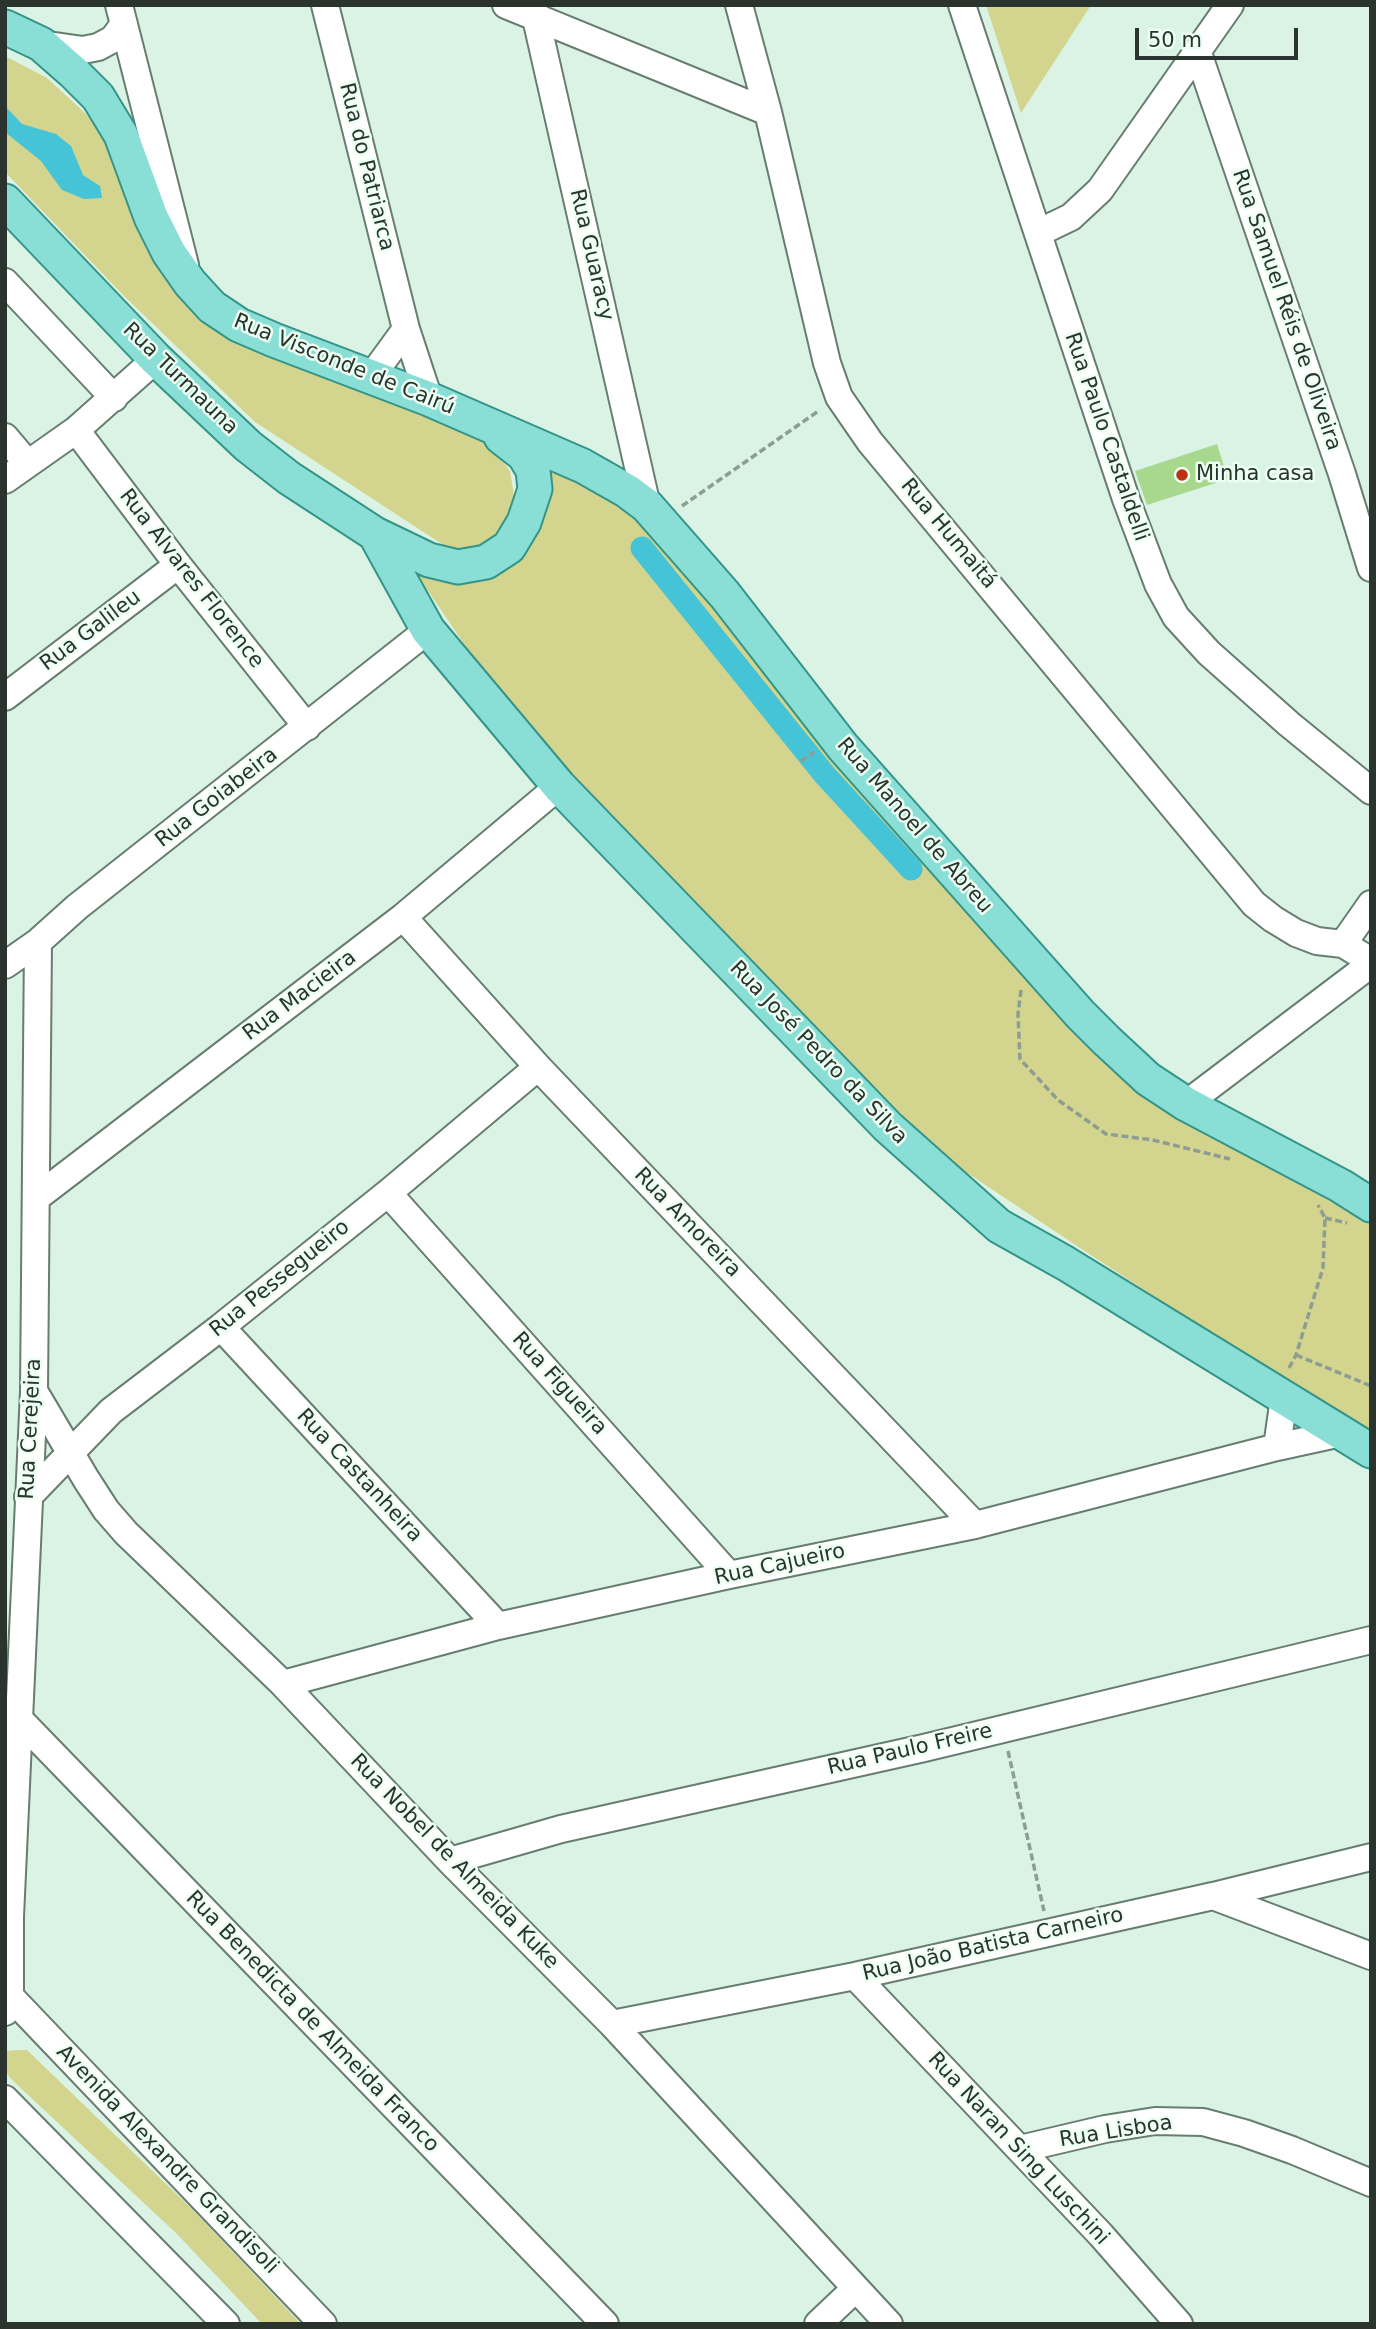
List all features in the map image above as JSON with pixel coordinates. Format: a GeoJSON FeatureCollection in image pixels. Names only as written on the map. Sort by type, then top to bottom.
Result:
{"type":"FeatureCollection","features":[{"type":"Feature","properties":{"kind":"main road"},"geometry":{"type":"LineString","coordinates":[[18,35],[73,72],[98,97],[121,135],[151,217],[190,283]]}},
{"type":"Feature","properties":{"kind":"main road","name":"Rua Turmauna"},"geometry":{"type":"LineString","coordinates":[[5,201],[156,359],[248,446],[289,478],[375,534],[429,560],[458,567],[486,562],[509,547],[524,522],[535,489],[533,470],[524,454],[483,423]]}},
{"type":"Feature","properties":{"kind":"main road","name":"Rua Visconde de Cairú"},"geometry":{"type":"LineString","coordinates":[[190,283],[212,307],[239,325],[429,399],[483,423]]}},
{"type":"Feature","properties":{"kind":"main road","name":"Rua Manoel de Abreu"},"geometry":{"type":"LineString","coordinates":[[483,423],[583,466],[654,513],[725,595],[844,747],[1080,1014],[1148,1079],[1185,1104],[1341,1186],[1371,1205]]}},
{"type":"Feature","properties":{"kind":"main road","name":"Rua José Pedro da Silva"},"geometry":{"type":"LineString","coordinates":[[375,534],[428,630],[559,786],[888,1127],[999,1226],[1065,1263],[1371,1451]]}},
{"type":"Feature","properties":{"kind":"street","name":"Rua do Patriarca"},"geometry":{"type":"LineString","coordinates":[[325,5],[406,329],[429,399]]}},
{"type":"Feature","properties":{"kind":"street"},"geometry":{"type":"LineString","coordinates":[[506,5],[534,11],[768,113]]}},
{"type":"Feature","properties":{"kind":"street","name":"Rua Humaitá"},"geometry":{"type":"LineString","coordinates":[[739,5],[768,113],[827,363],[838,397],[870,442],[1254,904],[1296,933],[1317,941],[1343,944]]}},
{"type":"Feature","properties":{"kind":"street","name":"Rua Paulo Castaldelli"},"geometry":{"type":"LineString","coordinates":[[962,5],[1126,499],[1158,584],[1177,617],[1209,653],[1289,724],[1371,791]]}},
{"type":"Feature","properties":{"kind":"street"},"geometry":{"type":"LineString","coordinates":[[1038,233],[1071,217],[1100,190],[1230,5]]}},
{"type":"Feature","properties":{"kind":"street","name":"Rua Guaracy"},"geometry":{"type":"LineString","coordinates":[[534,11],[654,513]]}},
{"type":"Feature","properties":{"kind":"street","name":"Rua Visconde de Cairú"},"geometry":{"type":"LineString","coordinates":[[18,35],[83,50],[98,47],[113,39],[122,14]]}},
{"type":"Feature","properties":{"kind":"street","name":"Rua Visconde de Cairú"},"geometry":{"type":"LineString","coordinates":[[122,14],[190,283]]}},
{"type":"Feature","properties":{"kind":"street","name":"Rua Samuel Réis de Oliveira"},"geometry":{"type":"LineString","coordinates":[[1198,53],[1371,569]]}},
{"type":"Feature","properties":{"kind":"street"},"geometry":{"type":"LineString","coordinates":[[5,282],[114,398]]}},
{"type":"Feature","properties":{"kind":"street"},"geometry":{"type":"LineString","coordinates":[[371,377],[406,329]]}},
{"type":"Feature","properties":{"kind":"street"},"geometry":{"type":"LineString","coordinates":[[5,480],[76,430],[156,359]]}},
{"type":"Feature","properties":{"kind":"street","name":"Rua Alvares Florence"},"geometry":{"type":"LineString","coordinates":[[76,430],[178,565],[307,727]]}},
{"type":"Feature","properties":{"kind":"street"},"geometry":{"type":"LineString","coordinates":[[5,436],[27,463]]}},
{"type":"Feature","properties":{"kind":"street","name":"Rua Galileu"},"geometry":{"type":"LineString","coordinates":[[5,696],[178,565]]}},
{"type":"Feature","properties":{"kind":"street","name":"Rua Goiabeira"},"geometry":{"type":"LineString","coordinates":[[5,965],[38,942],[77,907],[428,630]]}},
{"type":"Feature","properties":{"kind":"street","name":"Rua Macieira"},"geometry":{"type":"LineString","coordinates":[[36,1198],[403,917],[559,786]]}},
{"type":"Feature","properties":{"kind":"street"},"geometry":{"type":"LineString","coordinates":[[1185,1104],[1371,962],[1343,944],[1371,904]]}},
{"type":"Feature","properties":{"kind":"street","name":"Rua Amoreira"},"geometry":{"type":"LineString","coordinates":[[403,917],[538,1067],[975,1525]]}},
{"type":"Feature","properties":{"kind":"street","name":"Rua Cerejeira"},"geometry":{"type":"LineString","coordinates":[[7,1999],[8,1920],[20,1720],[27,1497],[34,1391],[38,942]]}},
{"type":"Feature","properties":{"kind":"street","name":"Rua Pessegueiro"},"geometry":{"type":"LineString","coordinates":[[27,1497],[111,1411],[388,1193],[538,1067]]}},
{"type":"Feature","properties":{"kind":"street","name":"Rua Figueira"},"geometry":{"type":"LineString","coordinates":[[388,1193],[729,1575]]}},
{"type":"Feature","properties":{"kind":"street","name":"Rua Castanheira"},"geometry":{"type":"LineString","coordinates":[[221,1327],[498,1626]]}},
{"type":"Feature","properties":{"kind":"street","name":"Rua Nobel de Almeida Kuke"},"geometry":{"type":"LineString","coordinates":[[34,1391],[106,1510],[126,1533],[283,1684],[450,1861],[612,2024],[889,2324]]}},
{"type":"Feature","properties":{"kind":"street"},"geometry":{"type":"LineString","coordinates":[[1277,1447],[1280,1395]]}},
{"type":"Feature","properties":{"kind":"street","name":"Rua Cajueiro"},"geometry":{"type":"LineString","coordinates":[[283,1684],[498,1626],[975,1525],[1341,1433]]}},
{"type":"Feature","properties":{"kind":"street","name":"Rua Paulo Freire"},"geometry":{"type":"LineString","coordinates":[[450,1861],[561,1829],[1003,1729],[1371,1640]]}},
{"type":"Feature","properties":{"kind":"street","name":"Rua Benedicta de Almeida Franco"},"geometry":{"type":"LineString","coordinates":[[20,1720],[604,2324]]}},
{"type":"Feature","properties":{"kind":"street","name":"Rua João Batista Carneiro"},"geometry":{"type":"LineString","coordinates":[[612,2024],[855,1976],[1213,1896],[1371,1857]]}},
{"type":"Feature","properties":{"kind":"street"},"geometry":{"type":"LineString","coordinates":[[1213,1896],[1371,1956]]}},
{"type":"Feature","properties":{"kind":"street","name":"Rua Naran Sing Luschini"},"geometry":{"type":"LineString","coordinates":[[855,1976],[1020,2149],[1179,2324]]}},
{"type":"Feature","properties":{"kind":"street","name":"Avenida Alexandre Grandisoli"},"geometry":{"type":"LineString","coordinates":[[7,1999],[323,2324]]}},
{"type":"Feature","properties":{"kind":"street"},"geometry":{"type":"LineString","coordinates":[[5,2099],[226,2324]]}},
{"type":"Feature","properties":{"kind":"street","name":"Rua Lisboa"},"geometry":{"type":"LineString","coordinates":[[1020,2149],[1105,2129],[1155,2121],[1203,2122],[1292,2150],[1370,2188]]}},
{"type":"Feature","properties":{"kind":"street"},"geometry":{"type":"LineString","coordinates":[[818,2324],[855,2289]]}},
{"type":"Feature","properties":{"kind":"path"},"geometry":{"type":"LineString","coordinates":[[654,513],[838,397]]}},
{"type":"Feature","properties":{"kind":"path"},"geometry":{"type":"LineString","coordinates":[[1026,953],[1018,1014],[1020,1059],[1058,1100],[1106,1134],[1153,1140],[1232,1160]]}},
{"type":"Feature","properties":{"kind":"path"},"geometry":{"type":"LineString","coordinates":[[1280,1395],[1296,1355],[1323,1268],[1325,1218],[1314,1199]]}},
{"type":"Feature","properties":{"kind":"path"},"geometry":{"type":"LineString","coordinates":[[1296,1355],[1371,1386]]}},
{"type":"Feature","properties":{"kind":"path"},"geometry":{"type":"LineString","coordinates":[[1003,1729],[1049,1933]]}},
{"type":"Feature","properties":{"kind":"green space"},"geometry":{"type":"Polygon","coordinates":[[[986,5],[1091,5],[1021,113],[986,5]]]}},
{"type":"Feature","properties":{"kind":"green space"},"geometry":{"type":"Polygon","coordinates":[[[5,56],[47,78],[85,113],[122,159],[148,249],[193,313],[309,370],[489,443],[510,471],[514,496],[510,527],[482,550],[451,550],[255,422],[125,297],[5,172],[5,56]]]}},
{"type":"Feature","properties":{"kind":"green space"},"geometry":{"type":"Polygon","coordinates":[[[546,470],[572,475],[623,502],[1092,1045],[1371,1214],[1371,1437],[945,1158],[559,771],[487,678],[410,564],[483,570],[546,470]]]}},
{"type":"Feature","properties":{"kind":"green space"},"geometry":{"type":"Polygon","coordinates":[[[27,2050],[192,2209],[301,2324],[262,2324],[176,2233],[11,2079],[5,2070],[5,2051],[27,2050]]]}},
{"type":"Feature","properties":{"kind":"water"},"geometry":{"type":"Polygon","coordinates":[[[5,106],[22,124],[56,134],[71,146],[83,175],[100,186],[102,198],[84,199],[62,190],[41,161],[5,132],[5,106]]]}},
{"type":"Feature","properties":{"kind":"building","name":"Minha casa"},"geometry":{"type":"Polygon","coordinates":[[[1217,444],[1228,479],[1147,505],[1135,471],[1217,444]]]}},
{"type":"Feature","properties":{"kind":"waterway"},"geometry":{"type":"LineString","coordinates":[[642,548],[824,774],[911,869]]}},
{"type":"Feature","properties":{"kind":"place","name":"Minha casa"},"geometry":{"type":"Point","coordinates":[1182,475]}}]}
